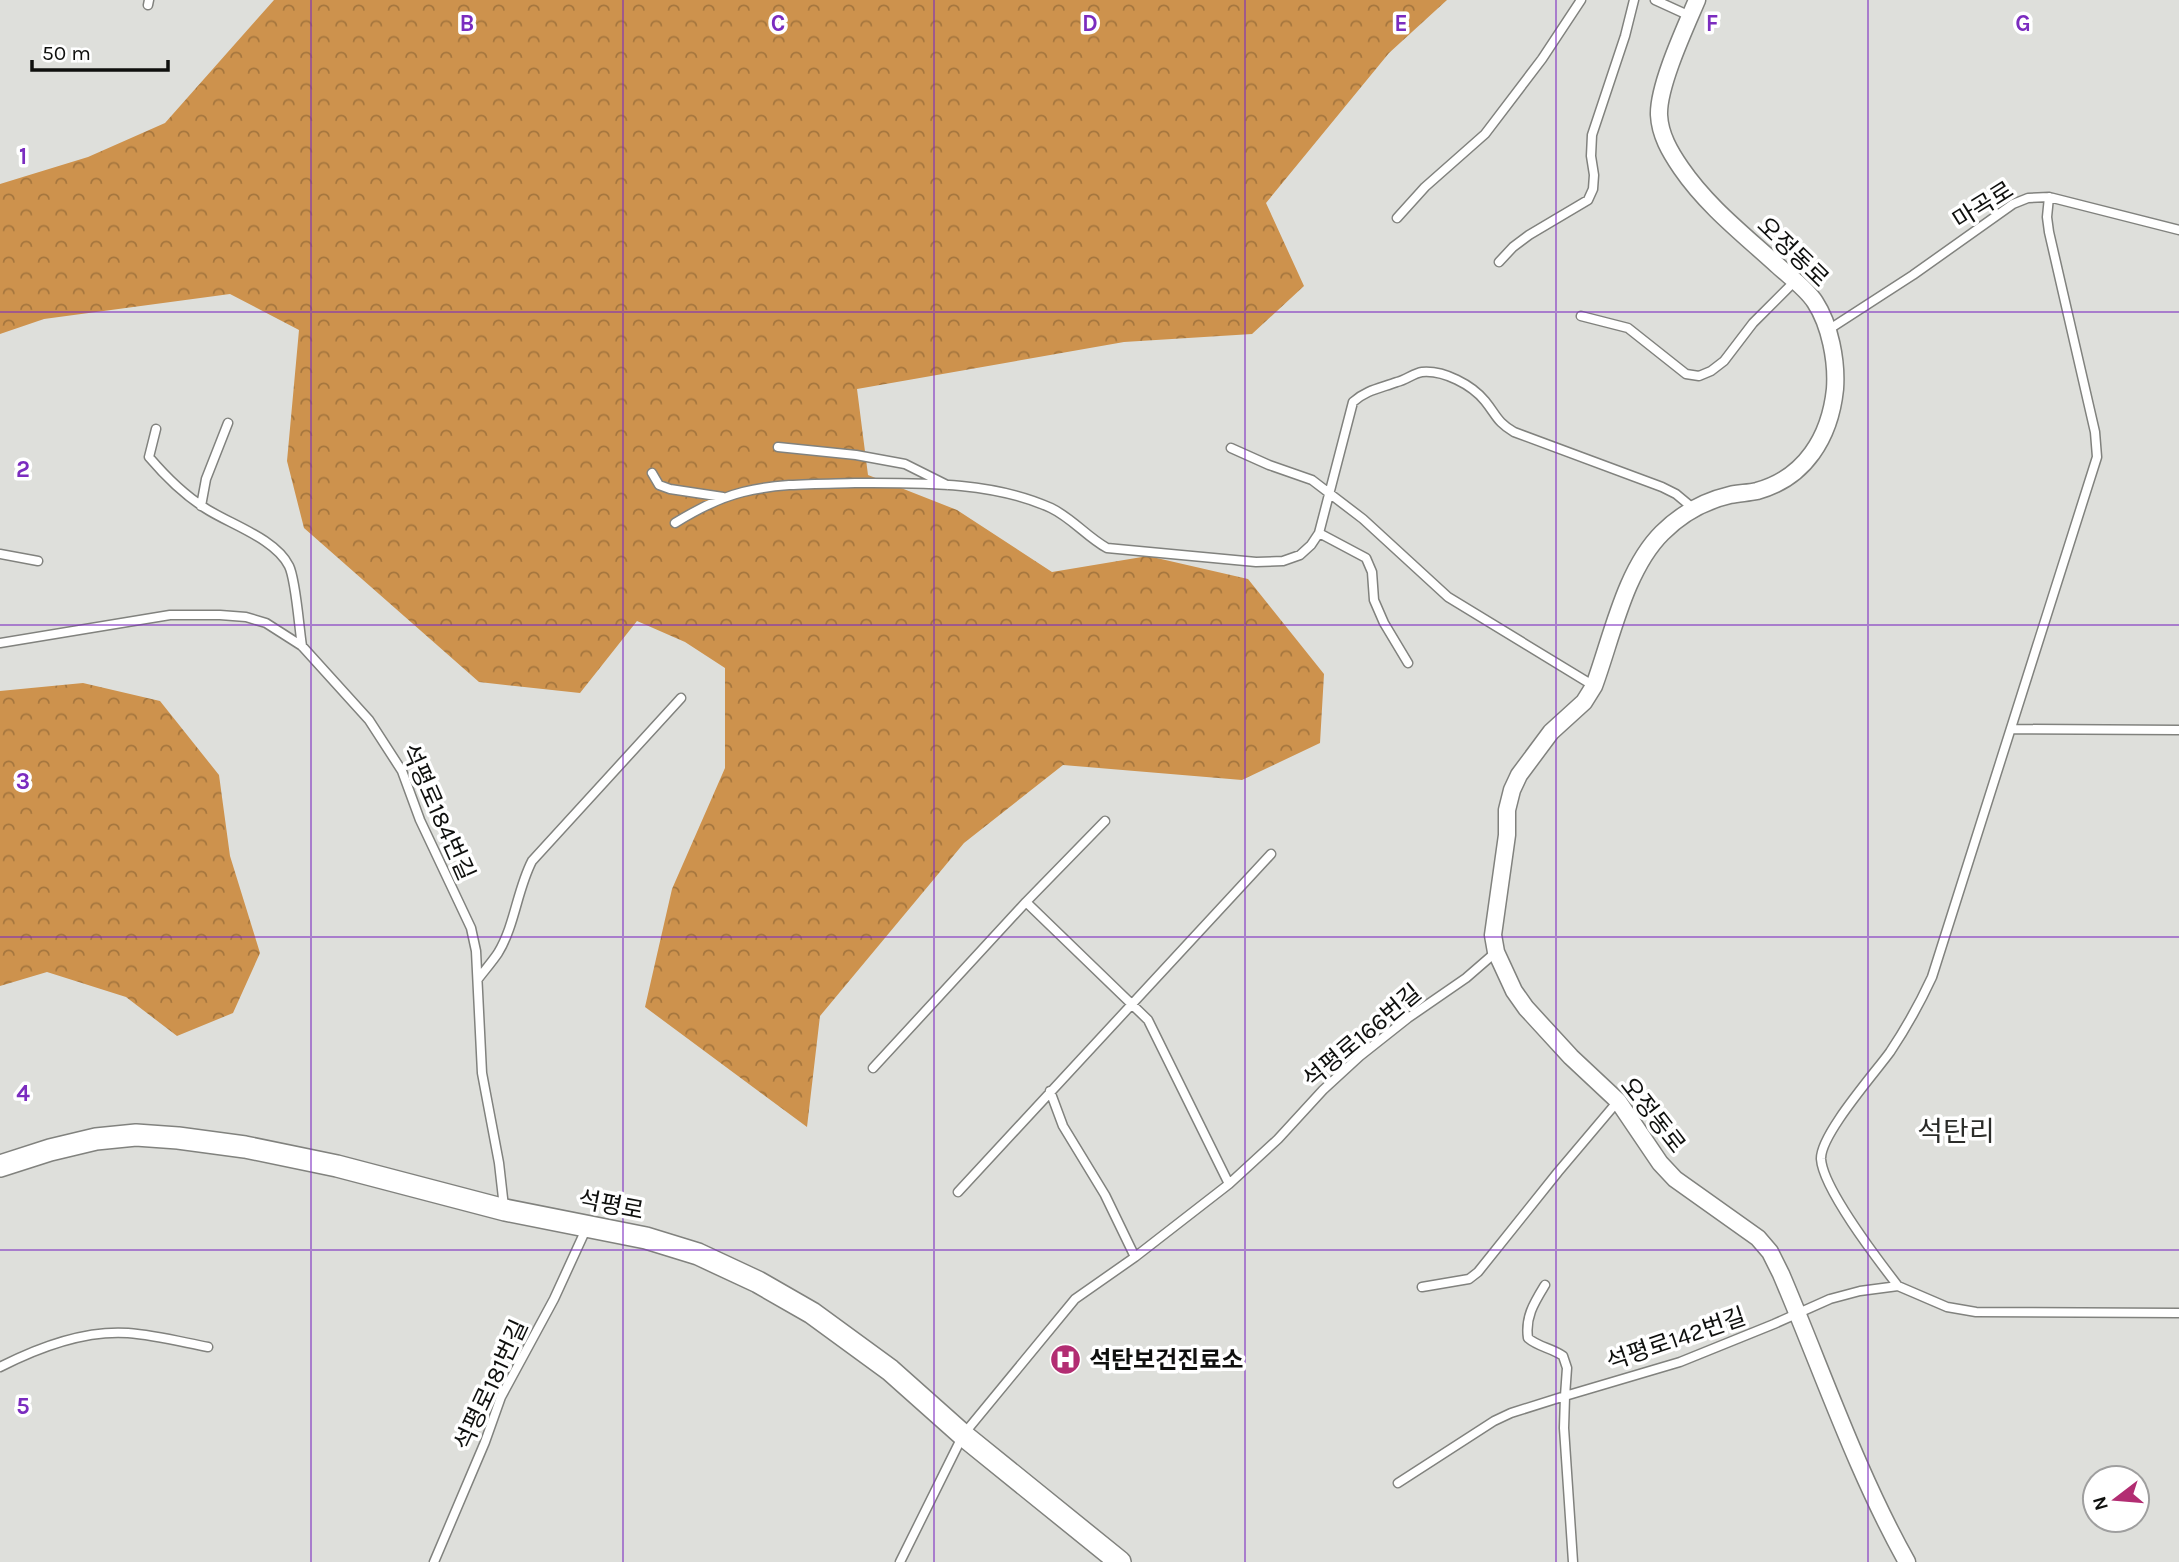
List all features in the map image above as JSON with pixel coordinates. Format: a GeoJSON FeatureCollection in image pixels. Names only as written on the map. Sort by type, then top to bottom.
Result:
{"type":"FeatureCollection","features":[{"type":"Feature","properties":{"kind":"street","name":"오정동로"},"geometry":{"type":"LineString","coordinates":[[1697,0],[1680,38],[1662,93],[1659,113],[1661,131],[1671,154],[1696,190],[1715,211],[1815,302],[1828,330],[1835,386],[1831,414],[1820,443],[1797,470],[1757,491],[1731,495],[1684,514],[1661,534],[1638,563],[1594,686],[1584,702],[1551,732],[1519,775],[1512,790],[1507,810],[1507,835],[1493,935],[1496,952],[1514,991],[1526,1008],[1571,1057],[1618,1101],[1660,1163],[1675,1179],[1758,1238],[1770,1252],[1855,1452],[1908,1562]]}},
{"type":"Feature","properties":{"kind":"street","name":"석평로"},"geometry":{"type":"LineString","coordinates":[[0,1166],[96,1139],[136,1135],[178,1138],[245,1147],[337,1166],[505,1210],[646,1238],[698,1254],[758,1282],[813,1313],[890,1370],[963,1435],[1120,1562]]}},
{"type":"Feature","properties":{"kind":"lane"},"geometry":{"type":"LineString","coordinates":[[1397,218],[1425,187],[1485,134],[1542,59],[1581,0]]}},
{"type":"Feature","properties":{"kind":"lane"},"geometry":{"type":"LineString","coordinates":[[1499,262],[1529,235],[1588,200],[1593,189],[1592,135],[1625,36],[1634,0]]}},
{"type":"Feature","properties":{"kind":"lane"},"geometry":{"type":"LineString","coordinates":[[1655,0],[1690,16]]}},
{"type":"Feature","properties":{"kind":"lane"},"geometry":{"type":"LineString","coordinates":[[2049,197],[2049,232],[2095,432],[2097,457],[1932,977],[1891,1050],[1834,1127],[1823,1146],[1821,1158],[1832,1190],[1898,1286],[1947,1307],[1976,1312],[2179,1313]]}},
{"type":"Feature","properties":{"kind":"lane","name":"마곡로"},"geometry":{"type":"LineString","coordinates":[[1828,330],[1913,275],[2013,204],[2028,198],[2049,197],[2179,230]]}},
{"type":"Feature","properties":{"kind":"lane"},"geometry":{"type":"LineString","coordinates":[[1581,316],[1628,328],[1686,374],[1699,376],[1712,371],[1724,361],[1753,323],[1794,281]]}},
{"type":"Feature","properties":{"kind":"lane"},"geometry":{"type":"LineString","coordinates":[[675,523],[723,497],[745,491],[804,484],[885,483],[950,486],[982,489],[1052,508],[1107,548],[1256,562],[1283,561],[1300,555],[1319,533],[1353,402],[1369,391],[1420,372],[1436,373],[1475,391],[1501,425],[1514,432],[1662,487],[1676,494],[1694,509]]}},
{"type":"Feature","properties":{"kind":"lane"},"geometry":{"type":"LineString","coordinates":[[201,506],[206,479],[228,423]]}},
{"type":"Feature","properties":{"kind":"lane"},"geometry":{"type":"LineString","coordinates":[[156,429],[149,457],[185,495],[266,542],[289,566],[302,646]]}},
{"type":"Feature","properties":{"kind":"lane"},"geometry":{"type":"LineString","coordinates":[[778,447],[905,464],[950,486]]}},
{"type":"Feature","properties":{"kind":"lane"},"geometry":{"type":"LineString","coordinates":[[1231,448],[1312,480],[1363,519],[1448,597],[1594,686]]}},
{"type":"Feature","properties":{"kind":"lane"},"geometry":{"type":"LineString","coordinates":[[652,473],[659,485],[670,489],[723,497]]}},
{"type":"Feature","properties":{"kind":"lane"},"geometry":{"type":"LineString","coordinates":[[1319,533],[1366,558],[1378,611],[1408,663]]}},
{"type":"Feature","properties":{"kind":"lane"},"geometry":{"type":"LineString","coordinates":[[0,554],[38,561]]}},
{"type":"Feature","properties":{"kind":"lane","name":"석평로184번길"},"geometry":{"type":"LineString","coordinates":[[0,643],[170,615],[246,617],[266,623],[302,646],[369,720],[402,771],[420,820],[471,928],[476,951],[482,1073],[505,1210]]}},
{"type":"Feature","properties":{"kind":"lane"},"geometry":{"type":"LineString","coordinates":[[478,979],[498,953],[509,929],[524,878],[533,861],[681,698]]}},
{"type":"Feature","properties":{"kind":"lane"},"geometry":{"type":"LineString","coordinates":[[2011,729],[2179,730]]}},
{"type":"Feature","properties":{"kind":"lane"},"geometry":{"type":"LineString","coordinates":[[873,1068],[1026,902],[1105,821]]}},
{"type":"Feature","properties":{"kind":"lane"},"geometry":{"type":"LineString","coordinates":[[958,1192],[1271,854]]}},
{"type":"Feature","properties":{"kind":"lane"},"geometry":{"type":"LineString","coordinates":[[1026,902],[1148,1020],[1229,1184]]}},
{"type":"Feature","properties":{"kind":"lane","name":"석평로166번길"},"geometry":{"type":"LineString","coordinates":[[900,1562],[963,1435],[1076,1298],[1135,1257],[1229,1184],[1360,1056],[1408,1018],[1466,978],[1496,952]]}},
{"type":"Feature","properties":{"kind":"lane"},"geometry":{"type":"LineString","coordinates":[[1050,1091],[1063,1126],[1094,1175],[1135,1257]]}},
{"type":"Feature","properties":{"kind":"lane"},"geometry":{"type":"LineString","coordinates":[[1422,1287],[1469,1279],[1478,1272],[1618,1101]]}},
{"type":"Feature","properties":{"kind":"lane","name":"석평로181번길"},"geometry":{"type":"LineString","coordinates":[[434,1562],[485,1442],[501,1397],[554,1299],[587,1227]]}},
{"type":"Feature","properties":{"kind":"lane"},"geometry":{"type":"LineString","coordinates":[[1545,1285],[1531,1308],[1526,1325],[1528,1338],[1536,1345],[1553,1349],[1563,1356],[1567,1368],[1564,1427],[1573,1562]]}},
{"type":"Feature","properties":{"kind":"lane","name":"석평로142번길"},"geometry":{"type":"LineString","coordinates":[[1398,1483],[1494,1421],[1518,1410],[1680,1362],[1830,1299],[1860,1291],[1898,1286]]}},
{"type":"Feature","properties":{"kind":"lane"},"geometry":{"type":"LineString","coordinates":[[0,1367],[65,1341],[99,1334],[129,1334],[208,1347]]}},
{"type":"Feature","properties":{"kind":"green space"},"geometry":{"type":"Polygon","coordinates":[[[274,0],[1447,0],[1389,53],[1266,203],[1304,286],[1252,334],[1124,342],[857,389],[868,475],[957,510],[1052,572],[1148,556],[1248,579],[1324,674],[1320,743],[1242,780],[1063,765],[964,843],[820,1016],[807,1127],[645,1007],[672,889],[725,768],[725,668],[685,642],[637,621],[580,693],[479,682],[304,528],[287,461],[299,330],[230,294],[44,319],[0,334],[0,184],[88,157],[165,123],[274,0]]]}},
{"type":"Feature","properties":{"kind":"green space"},"geometry":{"type":"Polygon","coordinates":[[[83,683],[160,701],[219,775],[230,856],[260,953],[233,1013],[177,1036],[126,997],[47,972],[0,986],[0,691],[83,683]]]}},
{"type":"Feature","properties":{"kind":"place","name":"석탄보건진료소"},"geometry":{"type":"Point","coordinates":[1066,1360]}},
{"type":"Feature","properties":{"kind":"district","name":"석탄리"},"geometry":{"type":"Point","coordinates":[1956,1131]}}]}
